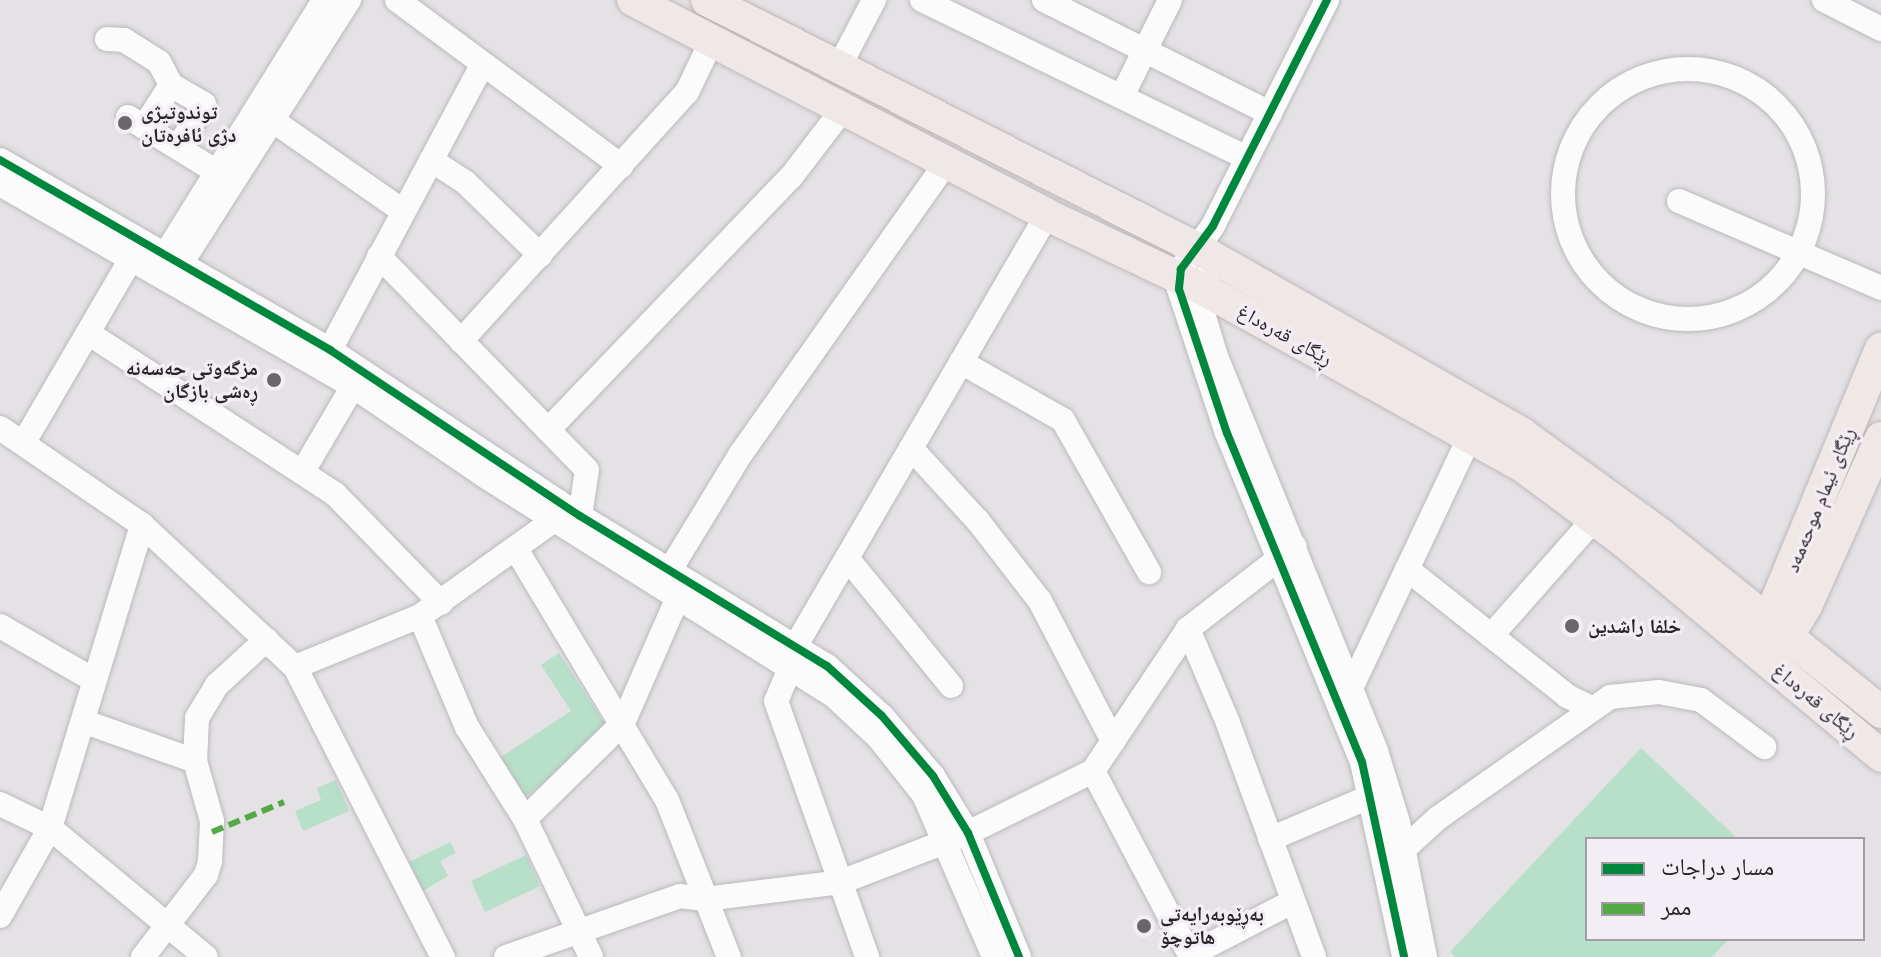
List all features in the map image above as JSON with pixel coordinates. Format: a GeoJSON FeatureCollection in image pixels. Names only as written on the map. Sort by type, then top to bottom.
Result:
{"type":"FeatureCollection","features":[{"type":"Feature","properties":{"kind":"main road","name":"ڕێگای قەرەداغ"},"geometry":{"type":"LineString","coordinates":[[633,0],[1047,215],[1191,284],[1521,465],[1594,519],[1881,756]]}},
{"type":"Feature","properties":{"kind":"main road","name":"ڕێگای قەرەداغ"},"geometry":{"type":"LineString","coordinates":[[716,2],[839,67],[1206,243],[1522,434],[1779,627],[1881,712]]}},
{"type":"Feature","properties":{"kind":"main road","name":"ڕێگای ئیمام موحەمەد"},"geometry":{"type":"LineString","coordinates":[[1825,531],[1881,349]]}},
{"type":"Feature","properties":{"kind":"main road","name":"ڕێگای ئیمام موحەمەد"},"geometry":{"type":"LineString","coordinates":[[1764,657],[1825,531],[1881,438]]}},
{"type":"Feature","properties":{"kind":"street"},"geometry":{"type":"LineString","coordinates":[[169,266],[217,172],[324,0]]}},
{"type":"Feature","properties":{"kind":"street"},"geometry":{"type":"LineString","coordinates":[[169,266],[272,120],[349,0]]}},
{"type":"Feature","properties":{"kind":"street"},"geometry":{"type":"LineString","coordinates":[[397,0],[621,166]]}},
{"type":"Feature","properties":{"kind":"street"},"geometry":{"type":"LineString","coordinates":[[839,67],[874,0]]}},
{"type":"Feature","properties":{"kind":"street"},"geometry":{"type":"LineString","coordinates":[[922,0],[1247,158]]}},
{"type":"Feature","properties":{"kind":"street"},"geometry":{"type":"LineString","coordinates":[[1044,0],[1270,113]]}},
{"type":"Feature","properties":{"kind":"street"},"geometry":{"type":"LineString","coordinates":[[1122,96],[1170,0]]}},
{"type":"Feature","properties":{"kind":"street"},"geometry":{"type":"LineString","coordinates":[[1327,0],[1206,243],[1191,284],[1180,300],[1200,360],[1351,688],[1376,751],[1404,849],[1425,957]]}},
{"type":"Feature","properties":{"kind":"street"},"geometry":{"type":"LineString","coordinates":[[1824,0],[1881,29]]}},
{"type":"Feature","properties":{"kind":"street"},"geometry":{"type":"LineString","coordinates":[[107,39],[124,40],[159,62],[171,85],[204,104],[178,148]]}},
{"type":"Feature","properties":{"kind":"street"},"geometry":{"type":"LineString","coordinates":[[461,341],[687,92],[712,40]]}},
{"type":"Feature","properties":{"kind":"street"},"geometry":{"type":"LineString","coordinates":[[330,350],[483,64]]}},
{"type":"Feature","properties":{"kind":"street"},"geometry":{"type":"LineString","coordinates":[[1694,69],[1741,81],[1780,109],[1808,158],[1814,199],[1799,253],[1763,295],[1725,314],[1669,318],[1629,305],[1593,275],[1569,233],[1563,185],[1575,139],[1604,100],[1646,76],[1694,69]]}},
{"type":"Feature","properties":{"kind":"street"},"geometry":{"type":"LineString","coordinates":[[171,85],[136,122],[217,172]]}},
{"type":"Feature","properties":{"kind":"street"},"geometry":{"type":"LineString","coordinates":[[548,430],[791,177],[843,109]]}},
{"type":"Feature","properties":{"kind":"street"},"geometry":{"type":"LineString","coordinates":[[272,120],[403,211]]}},
{"type":"Feature","properties":{"kind":"street"},"geometry":{"type":"LineString","coordinates":[[0,160],[169,266],[554,520],[678,597],[793,656]]}},
{"type":"Feature","properties":{"kind":"street"},"geometry":{"type":"LineString","coordinates":[[431,160],[465,182],[540,255]]}},
{"type":"Feature","properties":{"kind":"street"},"geometry":{"type":"LineString","coordinates":[[670,570],[740,455],[946,163]]}},
{"type":"Feature","properties":{"kind":"street"},"geometry":{"type":"LineString","coordinates":[[0,184],[132,257],[169,266],[330,350],[580,516],[670,570],[793,656],[879,738],[957,837],[1019,957]]}},
{"type":"Feature","properties":{"kind":"street"},"geometry":{"type":"LineString","coordinates":[[1679,201],[1881,288]]}},
{"type":"Feature","properties":{"kind":"street"},"geometry":{"type":"LineString","coordinates":[[867,957],[776,701],[793,656],[847,558],[1047,215]]}},
{"type":"Feature","properties":{"kind":"street"},"geometry":{"type":"LineString","coordinates":[[379,256],[587,470],[580,516]]}},
{"type":"Feature","properties":{"kind":"street"},"geometry":{"type":"LineString","coordinates":[[24,442],[132,257]]}},
{"type":"Feature","properties":{"kind":"street"},"geometry":{"type":"LineString","coordinates":[[88,333],[303,471],[350,506],[431,610],[467,727],[525,819],[591,957]]}},
{"type":"Feature","properties":{"kind":"street"},"geometry":{"type":"LineString","coordinates":[[961,362],[1063,420],[1149,572]]}},
{"type":"Feature","properties":{"kind":"street"},"geometry":{"type":"LineString","coordinates":[[303,471],[353,386]]}},
{"type":"Feature","properties":{"kind":"street"},"geometry":{"type":"LineString","coordinates":[[0,428],[142,525],[295,667],[443,957]]}},
{"type":"Feature","properties":{"kind":"street"},"geometry":{"type":"LineString","coordinates":[[1351,688],[1469,438]]}},
{"type":"Feature","properties":{"kind":"street"},"geometry":{"type":"LineString","coordinates":[[911,448],[978,521],[1040,601],[1113,741]]}},
{"type":"Feature","properties":{"kind":"street"},"geometry":{"type":"LineString","coordinates":[[1491,636],[1594,519]]}},
{"type":"Feature","properties":{"kind":"street"},"geometry":{"type":"LineString","coordinates":[[295,667],[431,610],[554,520]]}},
{"type":"Feature","properties":{"kind":"street"},"geometry":{"type":"LineString","coordinates":[[0,916],[50,828],[85,722],[92,679],[142,525]]}},
{"type":"Feature","properties":{"kind":"street"},"geometry":{"type":"LineString","coordinates":[[516,549],[667,800],[729,957]]}},
{"type":"Feature","properties":{"kind":"street"},"geometry":{"type":"LineString","coordinates":[[506,957],[680,896],[705,899],[841,882],[957,837],[1093,771],[1188,629],[1287,553]]}},
{"type":"Feature","properties":{"kind":"street"},"geometry":{"type":"LineString","coordinates":[[1287,553],[1372,796],[1404,957]]}},
{"type":"Feature","properties":{"kind":"street"},"geometry":{"type":"LineString","coordinates":[[847,558],[951,686]]}},
{"type":"Feature","properties":{"kind":"street"},"geometry":{"type":"LineString","coordinates":[[1407,569],[1567,696],[1590,707]]}},
{"type":"Feature","properties":{"kind":"street"},"geometry":{"type":"LineString","coordinates":[[525,819],[623,723],[678,597]]}},
{"type":"Feature","properties":{"kind":"street"},"geometry":{"type":"LineString","coordinates":[[0,626],[92,679]]}},
{"type":"Feature","properties":{"kind":"street"},"geometry":{"type":"LineString","coordinates":[[1188,629],[1314,957]]}},
{"type":"Feature","properties":{"kind":"street"},"geometry":{"type":"LineString","coordinates":[[143,957],[206,875],[213,847],[212,821],[195,761],[194,730],[210,695],[266,640]]}},
{"type":"Feature","properties":{"kind":"street"},"geometry":{"type":"LineString","coordinates":[[1404,849],[1590,707],[1610,697],[1659,692],[1701,700],[1764,747]]}},
{"type":"Feature","properties":{"kind":"street"},"geometry":{"type":"LineString","coordinates":[[85,722],[195,761]]}},
{"type":"Feature","properties":{"kind":"street"},"geometry":{"type":"LineString","coordinates":[[1093,771],[1190,956],[1292,902]]}},
{"type":"Feature","properties":{"kind":"street"},"geometry":{"type":"LineString","coordinates":[[1270,839],[1372,796]]}},
{"type":"Feature","properties":{"kind":"street"},"geometry":{"type":"LineString","coordinates":[[0,804],[50,828],[170,923],[206,957]]}},
{"type":"Feature","properties":{"kind":"street"},"geometry":{"type":"LineString","coordinates":[[957,837],[994,957]]}},
{"type":"Feature","properties":{"kind":"green space"},"geometry":{"type":"Polygon","coordinates":[[[559,653],[605,724],[566,770],[523,798],[498,759],[571,711],[541,665],[559,653]]]}},
{"type":"Feature","properties":{"kind":"green space"},"geometry":{"type":"Polygon","coordinates":[[[1641,748],[1736,837],[1585,837],[1585,941],[1727,941],[1712,957],[1455,957],[1450,952],[1641,748]]]}},
{"type":"Feature","properties":{"kind":"green space"},"geometry":{"type":"Polygon","coordinates":[[[336,780],[349,811],[303,831],[295,811],[321,800],[317,788],[336,780]]]}},
{"type":"Feature","properties":{"kind":"green space"},"geometry":{"type":"Polygon","coordinates":[[[450,842],[456,853],[440,861],[448,876],[423,891],[409,862],[450,842]]]}},
{"type":"Feature","properties":{"kind":"green space"},"geometry":{"type":"Polygon","coordinates":[[[526,855],[540,886],[485,912],[471,881],[526,855]]]}},
{"type":"Feature","properties":{"kind":"marked path"},"geometry":{"type":"LineString","coordinates":[[212,832],[284,802]]}},
{"type":"Feature","properties":{"kind":"cycle path"},"geometry":{"type":"LineString","coordinates":[[1327,0],[1213,226],[1181,269],[1179,289],[1227,433],[1362,762],[1404,957]]}},
{"type":"Feature","properties":{"kind":"cycle path"},"geometry":{"type":"LineString","coordinates":[[0,160],[330,350],[580,516],[827,666],[882,716],[933,776],[968,833],[1019,957]]}},
{"type":"Feature","properties":{"kind":"place","name":"توندوتیژی دژی ئافرەتان"},"geometry":{"type":"Point","coordinates":[125,123]}},
{"type":"Feature","properties":{"kind":"place","name":"مزگەوتی حەسەنە ڕەشی بازگان"},"geometry":{"type":"Point","coordinates":[274,380]}},
{"type":"Feature","properties":{"kind":"place","name":"خلفا راشدين"},"geometry":{"type":"Point","coordinates":[1572,626]}},
{"type":"Feature","properties":{"kind":"place","name":"بەڕێوبەرایەتی هاتوچۆ"},"geometry":{"type":"Point","coordinates":[1144,926]}}]}
